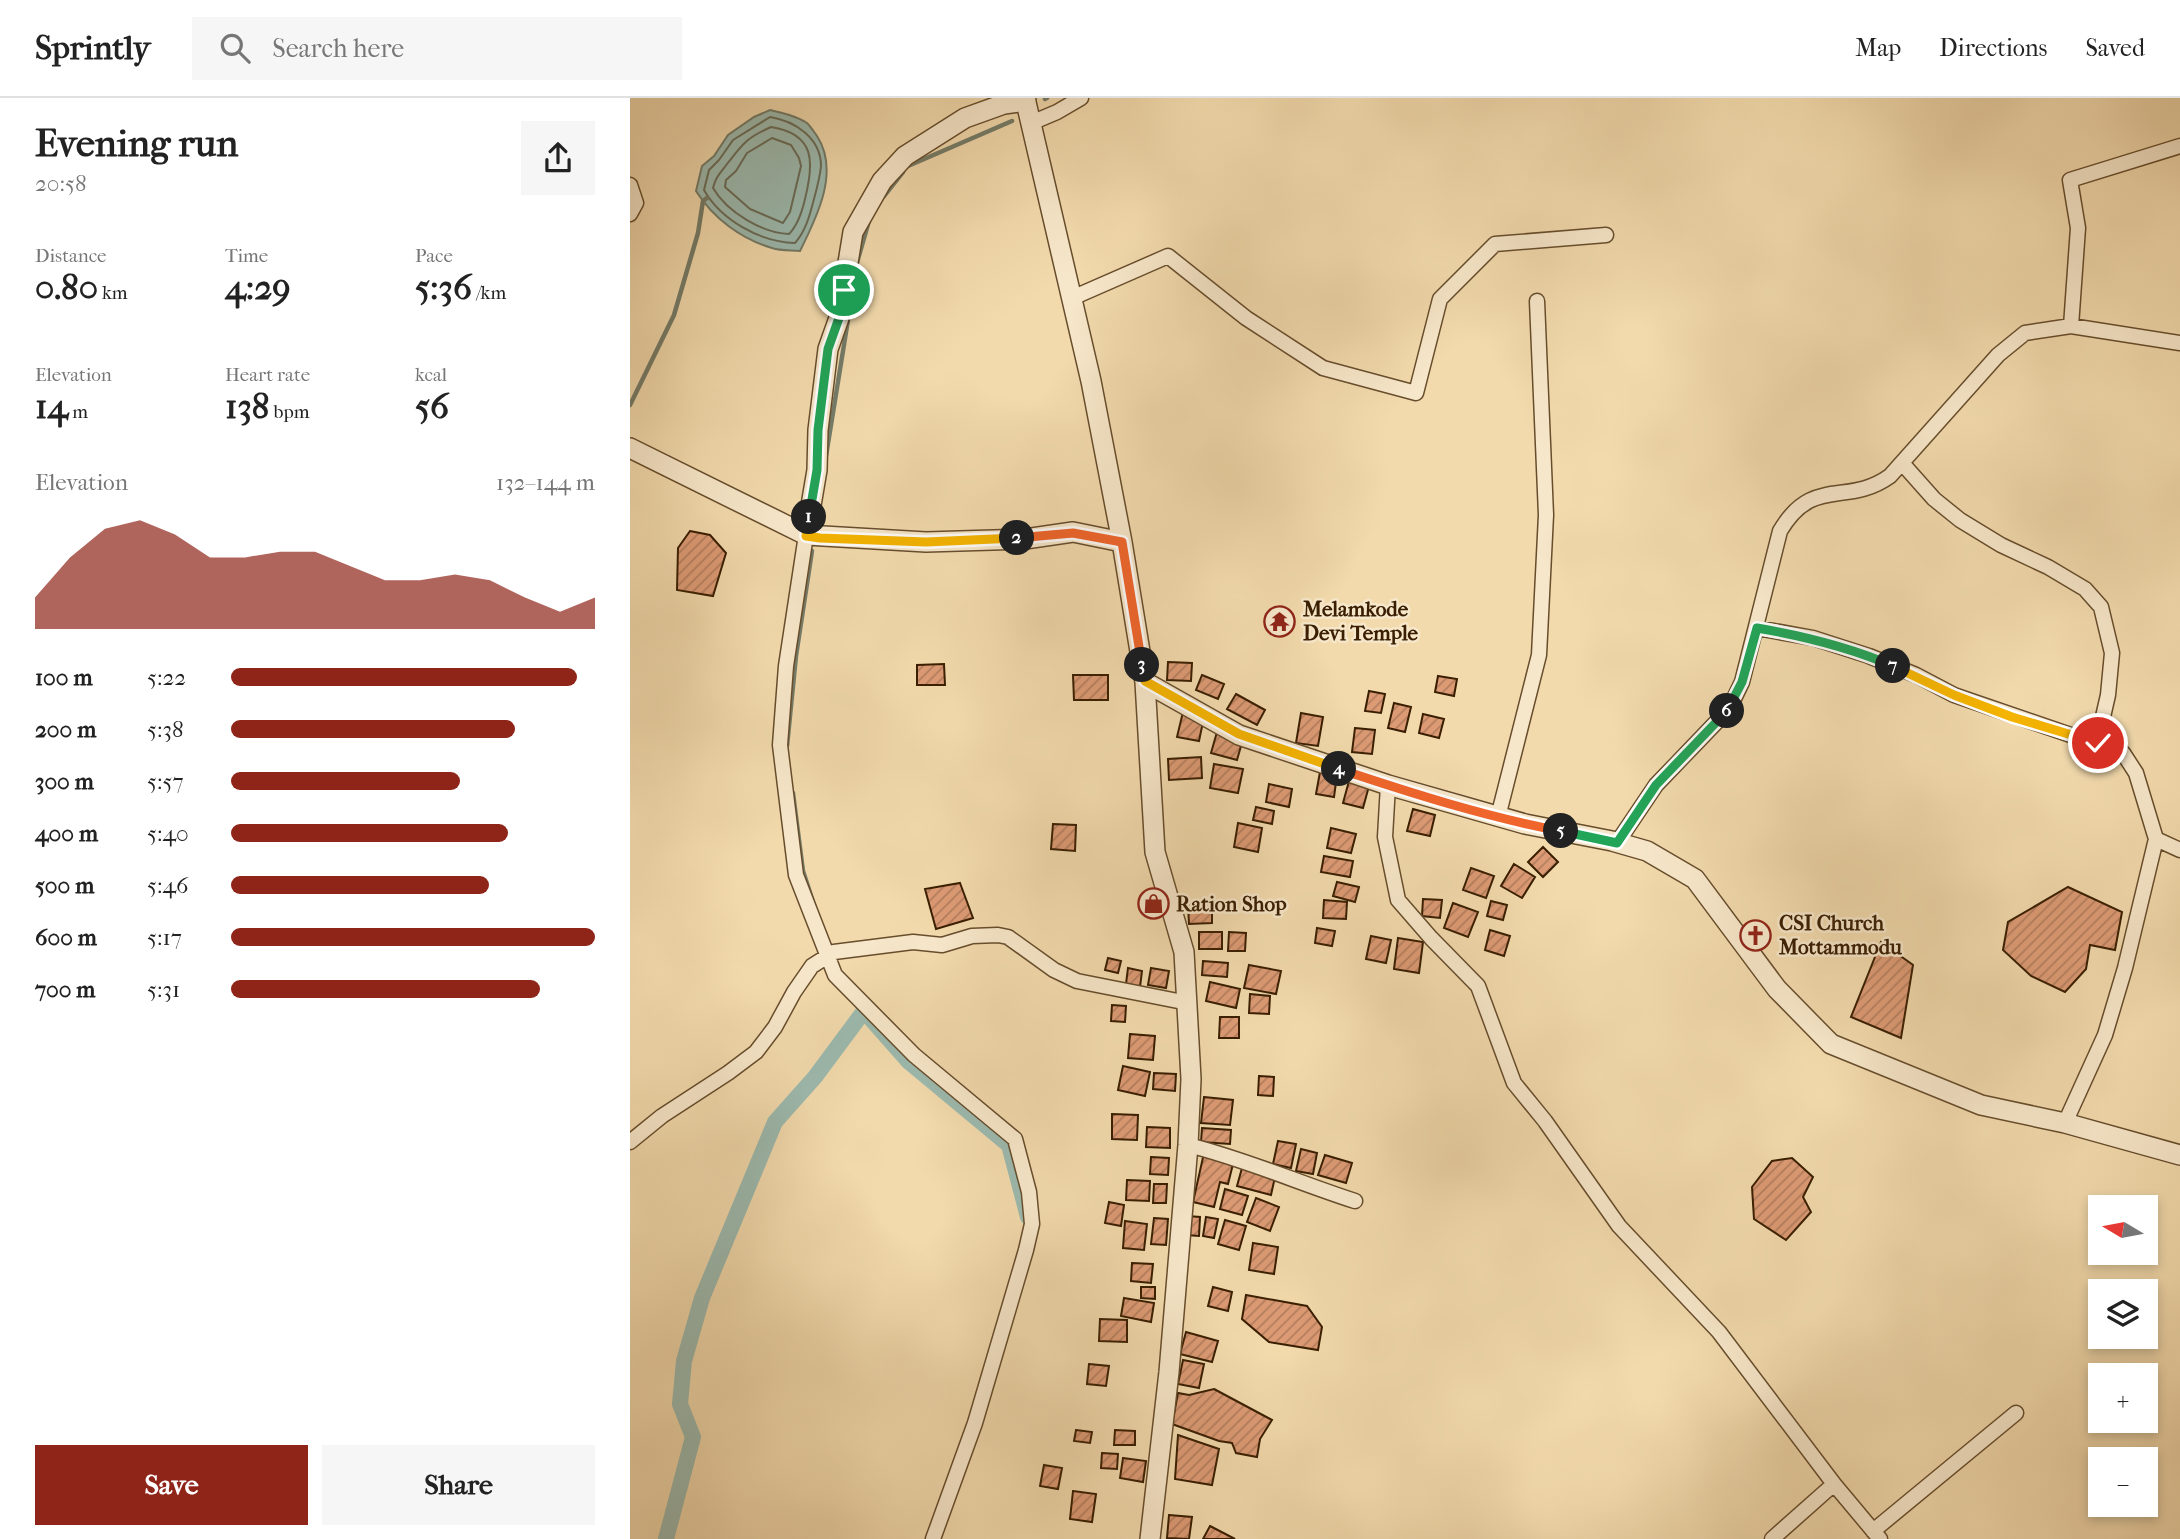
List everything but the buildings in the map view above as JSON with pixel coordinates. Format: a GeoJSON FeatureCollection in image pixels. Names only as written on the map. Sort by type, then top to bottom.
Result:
{"type":"FeatureCollection","features":[{"type":"Feature","properties":{"kind":"street"},"geometry":{"type":"LineString","coordinates":[[1031,123],[1081,98]]}},
{"type":"Feature","properties":{"kind":"street"},"geometry":{"type":"LineString","coordinates":[[933,1539],[975,1423],[1026,1250],[1032,1224],[1029,1192],[1015,1139],[914,1055],[835,975],[796,875],[780,745],[786,666],[817,470],[818,430],[828,349],[839,318],[853,232],[882,181],[905,156],[965,118],[995,106],[1025,99],[1091,381],[1122,542],[1145,681],[1155,852],[1184,952],[1191,1079],[1188,1144],[1169,1372],[1150,1539]]}},
{"type":"Feature","properties":{"kind":"street"},"geometry":{"type":"LineString","coordinates":[[2071,326],[2078,228],[2070,180],[2180,146]]}},
{"type":"Feature","properties":{"kind":"street"},"geometry":{"type":"LineString","coordinates":[[630,185],[636,203],[630,214]]}},
{"type":"Feature","properties":{"kind":"street"},"geometry":{"type":"LineString","coordinates":[[1072,298],[1168,256],[1246,318],[1323,368],[1416,393],[1440,299],[1495,244],[1606,234]]}},
{"type":"Feature","properties":{"kind":"street"},"geometry":{"type":"LineString","coordinates":[[1497,817],[1539,655],[1546,516],[1537,301]]}},
{"type":"Feature","properties":{"kind":"street"},"geometry":{"type":"LineString","coordinates":[[1617,843],[1656,785],[1729,709],[1742,682],[1775,546],[1788,517],[1806,501],[1818,495],[1875,487],[1890,476],[1998,355],[2025,333],[2071,326],[2180,343]]}},
{"type":"Feature","properties":{"kind":"street"},"geometry":{"type":"LineString","coordinates":[[630,448],[806,536],[926,542],[1073,533],[1122,542]]}},
{"type":"Feature","properties":{"kind":"street"},"geometry":{"type":"LineString","coordinates":[[1902,463],[1934,499],[1959,520],[2085,589],[2101,607],[2112,653],[2108,695],[2098,743]]}},
{"type":"Feature","properties":{"kind":"street"},"geometry":{"type":"LineString","coordinates":[[1757,628],[1813,638],[1869,656],[1954,695],[2012,717],[2098,743],[2123,753],[2136,772],[2156,839],[2125,968],[2105,1035],[2065,1123]]}},
{"type":"Feature","properties":{"kind":"street"},"geometry":{"type":"LineString","coordinates":[[1145,681],[1239,734],[1388,785],[1497,817],[1647,851],[1695,879],[1777,989],[1831,1044],[1981,1105],[2065,1123],[2180,1155]]}},
{"type":"Feature","properties":{"kind":"street"},"geometry":{"type":"LineString","coordinates":[[1388,785],[1385,837],[1398,900],[1478,986],[1514,1083],[1545,1121],[1619,1226],[1719,1332],[1876,1535],[2016,1413]]}},
{"type":"Feature","properties":{"kind":"street"},"geometry":{"type":"LineString","coordinates":[[2156,839],[2180,850]]}},
{"type":"Feature","properties":{"kind":"street"},"geometry":{"type":"LineString","coordinates":[[630,1142],[662,1116],[756,1052],[775,1027],[812,966],[834,952],[913,942],[942,945],[972,936],[998,935],[1008,937],[1054,970],[1077,981],[1188,1003]]}},
{"type":"Feature","properties":{"kind":"street"},"geometry":{"type":"LineString","coordinates":[[1188,1144],[1250,1162],[1308,1186],[1355,1201]]}},
{"type":"Feature","properties":{"kind":"street"},"geometry":{"type":"LineString","coordinates":[[1772,1539],[1834,1484]]}},
{"type":"Feature","properties":{"kind":"water"},"geometry":{"type":"Polygon","coordinates":[[[770,110],[807,123],[824,150],[824,194],[800,251],[772,248],[749,239],[719,219],[696,191],[702,166],[714,156],[728,135],[754,117],[770,110]]]}},
{"type":"Feature","properties":{"kind":"waterway"},"geometry":{"type":"LineString","coordinates":[[908,166],[1012,121]]}},
{"type":"Feature","properties":{"kind":"waterway"},"geometry":{"type":"LineString","coordinates":[[884,196],[903,172]]}},
{"type":"Feature","properties":{"kind":"waterway"},"geometry":{"type":"LineString","coordinates":[[630,405],[674,315],[698,233],[703,201],[707,198]]}},
{"type":"Feature","properties":{"kind":"waterway"},"geometry":{"type":"LineString","coordinates":[[856,266],[869,221]]}},
{"type":"Feature","properties":{"kind":"waterway"},"geometry":{"type":"LineString","coordinates":[[826,456],[848,320]]}},
{"type":"Feature","properties":{"kind":"waterway"},"geometry":{"type":"LineString","coordinates":[[787,746],[796,656],[812,551]]}},
{"type":"Feature","properties":{"kind":"waterway"},"geometry":{"type":"LineString","coordinates":[[793,793],[803,871],[815,908]]}},
{"type":"Feature","properties":{"kind":"waterway"},"geometry":{"type":"LineString","coordinates":[[666,1539],[693,1437],[680,1404],[684,1361],[702,1298],[775,1122],[815,1077],[864,1011],[908,1061],[1009,1145],[1028,1217]]}},
{"type":"Feature","properties":{"kind":"place","name":"Melamkode Devi Temple"},"geometry":{"type":"Point","coordinates":[1280,621]}},
{"type":"Feature","properties":{"kind":"place","name":"Ration Shop"},"geometry":{"type":"Point","coordinates":[1153,904]}},
{"type":"Feature","properties":{"kind":"place","name":"CSI Church Mottammodu"},"geometry":{"type":"Point","coordinates":[1756,935]}},
{"type":"Feature","properties":{"kind":"route"},"geometry":{"type":"LineString","coordinates":[[844,290],[839,318],[828,349],[818,430],[817,470],[806,536],[926,542],[1073,533],[1122,542],[1145,681],[1239,734],[1388,785],[1525,824],[1617,843],[1656,785],[1729,709],[1742,682],[1757,628],[1813,638],[1869,656],[1954,695],[2012,717],[2098,743]]}}]}
